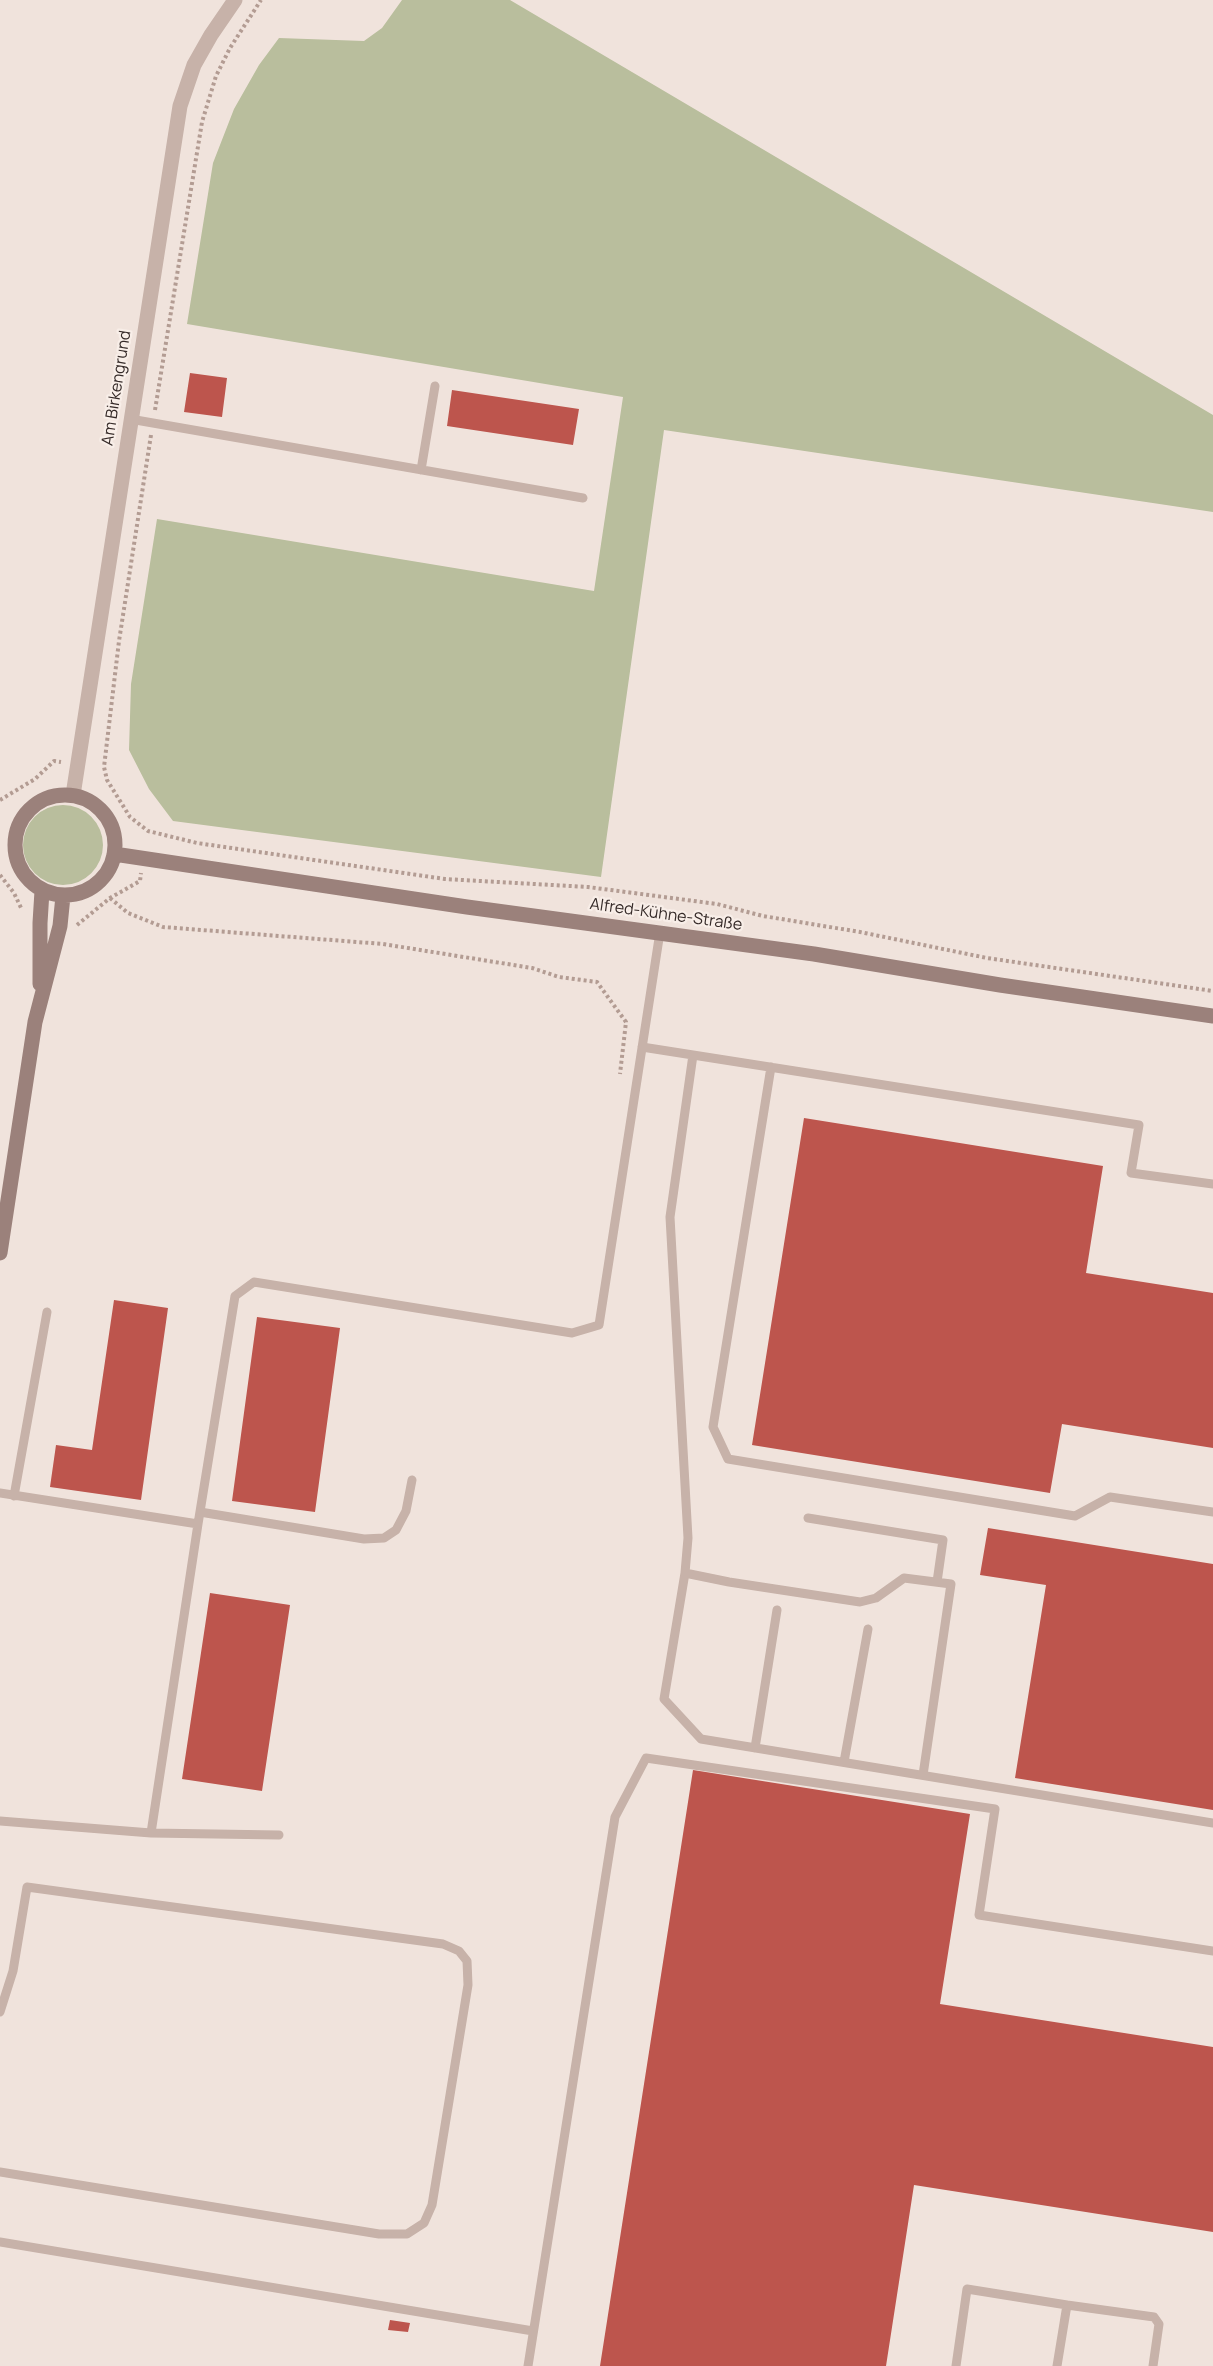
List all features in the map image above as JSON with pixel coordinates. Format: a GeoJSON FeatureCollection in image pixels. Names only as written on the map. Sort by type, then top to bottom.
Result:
{"type":"FeatureCollection","features":[{"type":"Feature","properties":{"kind":"main road"},"geometry":{"type":"LineString","coordinates":[[73,795],[85,799],[106,816],[115,841],[114,854],[105,876],[96,885],[87,891],[63,896],[42,891],[29,882],[19,868],[7,835],[35,804],[47,798],[73,795]]}},
{"type":"Feature","properties":{"kind":"main road","name":"Alfred-Kühne-Straße"},"geometry":{"type":"LineString","coordinates":[[114,854],[467,907],[660,932],[1213,1016]]}},
{"type":"Feature","properties":{"kind":"main road"},"geometry":{"type":"LineString","coordinates":[[40,996],[42,891]]}},
{"type":"Feature","properties":{"kind":"main road"},"geometry":{"type":"LineString","coordinates":[[0,1253],[40,996],[60,926],[63,896]]}},
{"type":"Feature","properties":{"kind":"street","name":"Am Birkengrund"},"geometry":{"type":"LineString","coordinates":[[73,795],[180,106],[194,65],[235,0]]}},
{"type":"Feature","properties":{"kind":"lane"},"geometry":{"type":"LineString","coordinates":[[421,470],[435,386]]}},
{"type":"Feature","properties":{"kind":"lane"},"geometry":{"type":"LineString","coordinates":[[130,419],[583,498]]}},
{"type":"Feature","properties":{"kind":"lane"},"geometry":{"type":"LineString","coordinates":[[151,1833],[235,1296],[254,1282],[572,1333],[598,1325],[660,932]]}},
{"type":"Feature","properties":{"kind":"lane"},"geometry":{"type":"LineString","coordinates":[[642,1047],[1139,1125],[1131,1173],[1213,1184]]}},
{"type":"Feature","properties":{"kind":"lane"},"geometry":{"type":"LineString","coordinates":[[693,1056],[670,1217],[688,1538],[685,1573],[664,1699],[701,1739],[1213,1823]]}},
{"type":"Feature","properties":{"kind":"lane"},"geometry":{"type":"LineString","coordinates":[[771,1067],[713,1427],[728,1459],[1076,1516],[1110,1497],[1213,1512]]}},
{"type":"Feature","properties":{"kind":"lane"},"geometry":{"type":"LineString","coordinates":[[14,1496],[47,1311]]}},
{"type":"Feature","properties":{"kind":"lane"},"geometry":{"type":"LineString","coordinates":[[200,1512],[364,1539],[384,1538],[396,1530],[406,1511],[412,1480]]}},
{"type":"Feature","properties":{"kind":"lane"},"geometry":{"type":"LineString","coordinates":[[0,1493],[198,1524]]}},
{"type":"Feature","properties":{"kind":"lane"},"geometry":{"type":"LineString","coordinates":[[808,1518],[943,1540],[937,1582]]}},
{"type":"Feature","properties":{"kind":"lane"},"geometry":{"type":"LineString","coordinates":[[685,1573],[860,1602],[876,1598],[904,1578],[951,1584],[923,1775]]}},
{"type":"Feature","properties":{"kind":"lane"},"geometry":{"type":"LineString","coordinates":[[755,1748],[777,1610]]}},
{"type":"Feature","properties":{"kind":"lane"},"geometry":{"type":"LineString","coordinates":[[844,1762],[868,1629]]}},
{"type":"Feature","properties":{"kind":"lane"},"geometry":{"type":"LineString","coordinates":[[528,2366],[615,1817],[646,1758],[995,1809],[979,1915],[1213,1951]]}},
{"type":"Feature","properties":{"kind":"lane"},"geometry":{"type":"LineString","coordinates":[[0,1821],[151,1833],[279,1835]]}},
{"type":"Feature","properties":{"kind":"lane"},"geometry":{"type":"LineString","coordinates":[[0,2012],[13,1971],[27,1887],[443,1944],[459,1951],[467,1961],[468,1984],[432,2205],[424,2223],[407,2234],[379,2234],[0,2172]]}},
{"type":"Feature","properties":{"kind":"lane"},"geometry":{"type":"LineString","coordinates":[[0,2242],[533,2331]]}},
{"type":"Feature","properties":{"kind":"lane"},"geometry":{"type":"LineString","coordinates":[[956,2366],[967,2289],[1154,2317],[1159,2324],[1153,2366]]}},
{"type":"Feature","properties":{"kind":"lane"},"geometry":{"type":"LineString","coordinates":[[1057,2366],[1067,2305]]}},
{"type":"Feature","properties":{"kind":"path"},"geometry":{"type":"LineString","coordinates":[[261,0],[230,48],[216,76],[204,114],[118,641],[104,767],[107,780],[130,817],[148,831],[197,843],[445,879],[588,887],[717,904],[763,916],[860,932],[987,958],[1213,991]]}},
{"type":"Feature","properties":{"kind":"path"},"geometry":{"type":"LineString","coordinates":[[0,800],[34,779],[54,761],[60,762]]}},
{"type":"Feature","properties":{"kind":"path"},"geometry":{"type":"LineString","coordinates":[[94,766],[104,767]]}},
{"type":"Feature","properties":{"kind":"path"},"geometry":{"type":"LineString","coordinates":[[146,840],[148,831]]}},
{"type":"Feature","properties":{"kind":"path"},"geometry":{"type":"LineString","coordinates":[[0,875],[14,893],[23,914]]}},
{"type":"Feature","properties":{"kind":"path"},"geometry":{"type":"LineString","coordinates":[[75,927],[110,898],[140,881],[140,876]]}},
{"type":"Feature","properties":{"kind":"path"},"geometry":{"type":"LineString","coordinates":[[110,898],[128,913],[163,927],[383,944],[532,968],[559,977],[597,982],[626,1022],[620,1074]]}},
{"type":"Feature","properties":{"kind":"green space"},"geometry":{"type":"Polygon","coordinates":[[[402,0],[510,0],[1213,415],[1213,512],[664,430],[601,877],[173,821],[149,789],[129,750],[131,684],[157,519],[594,591],[623,397],[187,324],[213,163],[234,109],[259,65],[279,38],[364,41],[382,28],[402,0]]]}},
{"type":"Feature","properties":{"kind":"green space"},"geometry":{"type":"Polygon","coordinates":[[[55,805],[71,805],[85,811],[97,823],[103,837],[103,853],[97,867],[85,879],[71,885],[55,885],[41,879],[29,867],[23,853],[23,837],[29,823],[41,811],[55,805]]]}},
{"type":"Feature","properties":{"kind":"building"},"geometry":{"type":"Polygon","coordinates":[[[190,373],[227,378],[222,417],[184,412],[190,373]]]}},
{"type":"Feature","properties":{"kind":"building"},"geometry":{"type":"Polygon","coordinates":[[[452,390],[579,409],[573,445],[447,426],[452,390]]]}},
{"type":"Feature","properties":{"kind":"building"},"geometry":{"type":"Polygon","coordinates":[[[804,1118],[1103,1166],[1086,1273],[1213,1293],[1213,1448],[1062,1424],[1050,1493],[752,1445],[804,1118]]]}},
{"type":"Feature","properties":{"kind":"building"},"geometry":{"type":"Polygon","coordinates":[[[114,1300],[168,1308],[141,1500],[50,1487],[56,1445],[92,1450],[114,1300]]]}},
{"type":"Feature","properties":{"kind":"building"},"geometry":{"type":"Polygon","coordinates":[[[257,1317],[340,1328],[315,1512],[232,1501],[257,1317]]]}},
{"type":"Feature","properties":{"kind":"building"},"geometry":{"type":"Polygon","coordinates":[[[988,1528],[1213,1564],[1213,1810],[1015,1778],[1046,1585],[980,1575],[988,1528]]]}},
{"type":"Feature","properties":{"kind":"building"},"geometry":{"type":"Polygon","coordinates":[[[210,1593],[290,1605],[262,1791],[182,1779],[210,1593]]]}},
{"type":"Feature","properties":{"kind":"building"},"geometry":{"type":"Polygon","coordinates":[[[693,1770],[970,1814],[940,2004],[1213,2047],[1213,2232],[914,2185],[886,2366],[600,2366],[693,1770]]]}},
{"type":"Feature","properties":{"kind":"building"},"geometry":{"type":"Polygon","coordinates":[[[390,2320],[410,2323],[408,2332],[388,2330],[390,2320]]]}}]}
